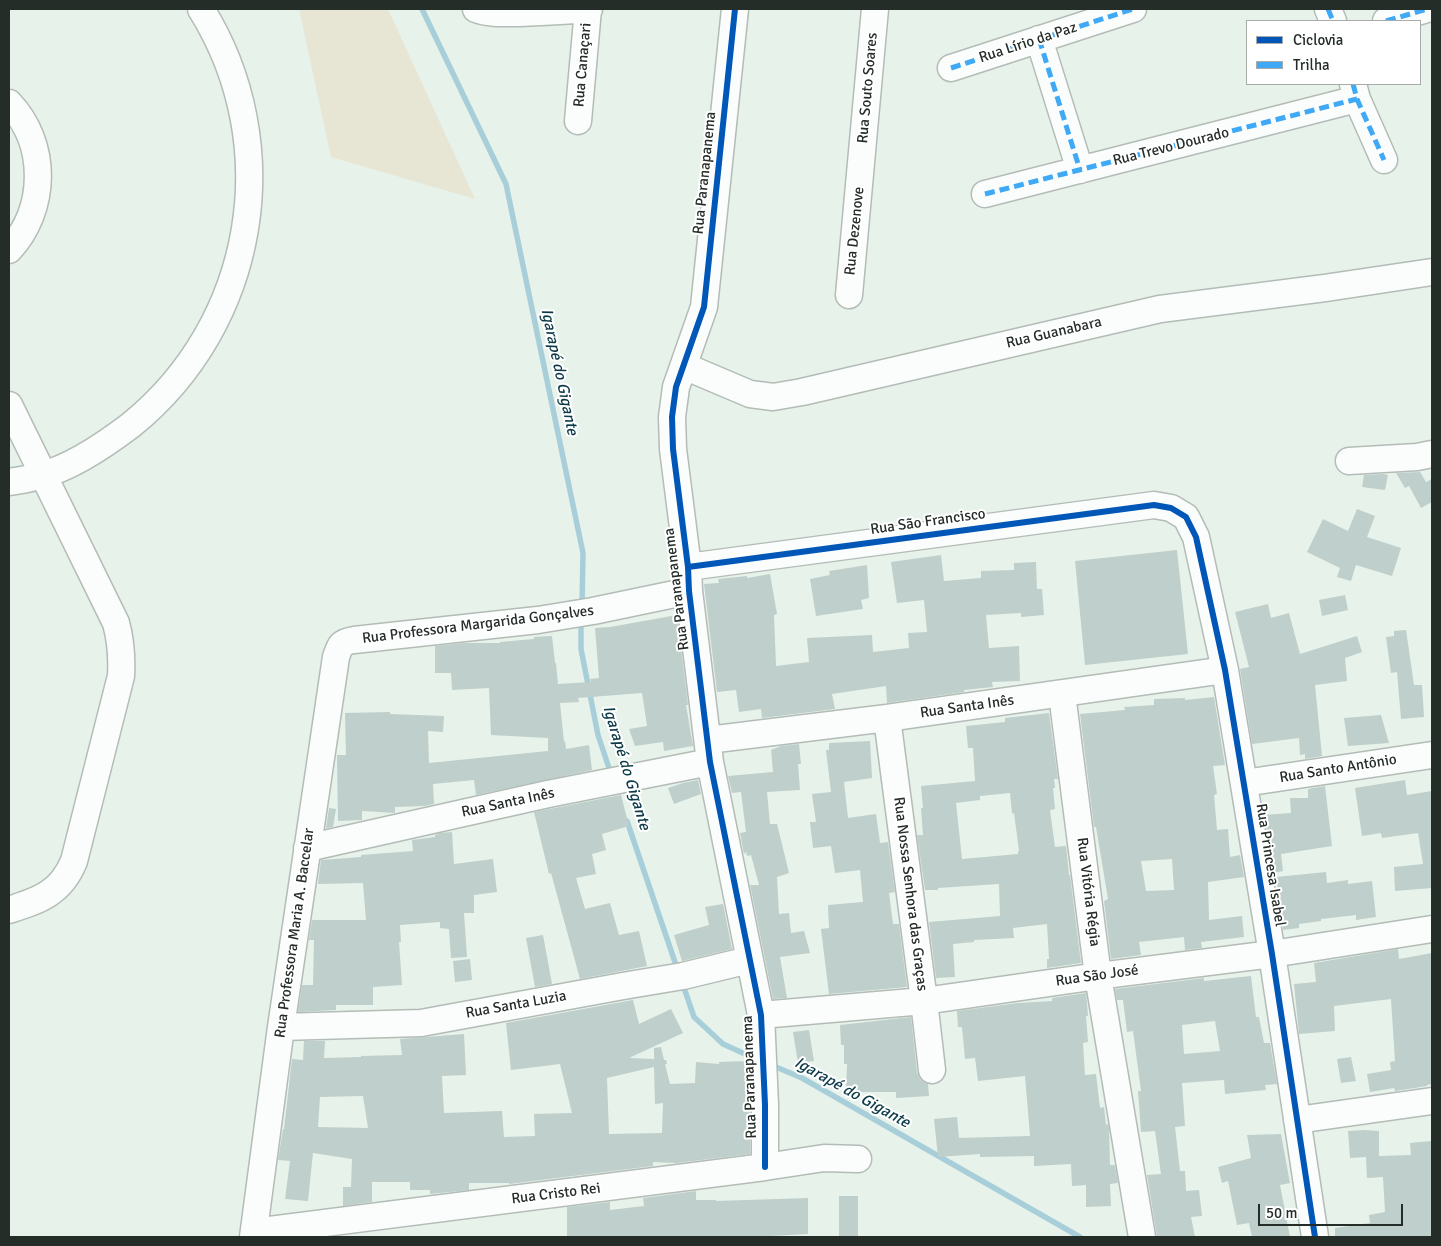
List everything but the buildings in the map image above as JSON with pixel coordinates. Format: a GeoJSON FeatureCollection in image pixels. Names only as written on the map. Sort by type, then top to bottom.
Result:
{"type":"FeatureCollection","features":[{"type":"Feature","properties":{"kind":"street"},"geometry":{"type":"LineString","coordinates":[[9,482],[43,475],[68,465],[95,450],[144,414],[186,369],[203,344],[230,289],[239,260],[247,214],[250,169],[247,138],[242,108],[234,79],[223,50],[200,9]]}},
{"type":"Feature","properties":{"kind":"street"},"geometry":{"type":"LineString","coordinates":[[476,9],[501,13],[588,9]]}},
{"type":"Feature","properties":{"kind":"street","name":"Rua Canaçari"},"geometry":{"type":"LineString","coordinates":[[578,121],[588,9]]}},
{"type":"Feature","properties":{"kind":"street","name":"Rua Paranapanema"},"geometry":{"type":"LineString","coordinates":[[735,9],[704,307],[676,387],[672,418],[672,449],[709,751],[761,1015],[765,1105],[765,1167]]}},
{"type":"Feature","properties":{"kind":"street","name":"Rua Souto Soares"},"geometry":{"type":"LineString","coordinates":[[862,167],[875,9]]}},
{"type":"Feature","properties":{"kind":"street","name":"Rua Lírio da Paz"},"geometry":{"type":"LineString","coordinates":[[951,68],[1133,9]]}},
{"type":"Feature","properties":{"kind":"street"},"geometry":{"type":"LineString","coordinates":[[1389,20],[1427,9]]}},
{"type":"Feature","properties":{"kind":"street"},"geometry":{"type":"LineString","coordinates":[[1039,39],[1080,170]]}},
{"type":"Feature","properties":{"kind":"street"},"geometry":{"type":"LineString","coordinates":[[1355,91],[1384,160]]}},
{"type":"Feature","properties":{"kind":"street","name":"Rua Trevo Dourado"},"geometry":{"type":"LineString","coordinates":[[985,194],[1080,170],[1355,91]]}},
{"type":"Feature","properties":{"kind":"street"},"geometry":{"type":"LineString","coordinates":[[9,103],[25,124],[32,140],[37,158],[38,191],[28,222],[9,250]]}},
{"type":"Feature","properties":{"kind":"street","name":"Rua Dezenove"},"geometry":{"type":"LineString","coordinates":[[849,295],[862,167]]}},
{"type":"Feature","properties":{"kind":"street","name":"Rua Guanabara"},"geometry":{"type":"LineString","coordinates":[[684,366],[750,394],[773,397],[802,392],[1160,309],[1432,272]]}},
{"type":"Feature","properties":{"kind":"street"},"geometry":{"type":"LineString","coordinates":[[9,405],[116,623],[120,637],[122,664],[121,676],[71,869],[60,885],[52,892],[32,902],[9,910]]}},
{"type":"Feature","properties":{"kind":"street"},"geometry":{"type":"LineString","coordinates":[[1349,461],[1417,458],[1432,454]]}},
{"type":"Feature","properties":{"kind":"street","name":"Rua São Francisco"},"geometry":{"type":"LineString","coordinates":[[689,579],[1154,505],[1171,508]]}},
{"type":"Feature","properties":{"kind":"street","name":"Rua Princesa Isabel"},"geometry":{"type":"LineString","coordinates":[[1171,508],[1186,517],[1196,537],[1226,670],[1315,1237]]}},
{"type":"Feature","properties":{"kind":"street","name":"Rua Professora Margarida Gonçalves"},"geometry":{"type":"LineString","coordinates":[[354,640],[538,620],[593,611],[689,579]]}},
{"type":"Feature","properties":{"kind":"street","name":"Rua Professora Maria A. Baccelar"},"geometry":{"type":"LineString","coordinates":[[254,1235],[281,1027],[336,657],[339,647],[346,642],[354,640]]}},
{"type":"Feature","properties":{"kind":"street","name":"Rua Santa Inês"},"geometry":{"type":"LineString","coordinates":[[307,848],[548,794],[588,787],[709,751],[887,718],[1226,670]]}},
{"type":"Feature","properties":{"kind":"street","name":"Rua Vitória Régia"},"geometry":{"type":"LineString","coordinates":[[1062,694],[1098,976],[1142,1237]]}},
{"type":"Feature","properties":{"kind":"street","name":"Rua Nossa Senhora das Graças"},"geometry":{"type":"LineString","coordinates":[[887,718],[932,1070]]}},
{"type":"Feature","properties":{"kind":"street","name":"Rua Santo Antônio"},"geometry":{"type":"LineString","coordinates":[[1244,783],[1432,754]]}},
{"type":"Feature","properties":{"kind":"street","name":"Rua São José"},"geometry":{"type":"LineString","coordinates":[[761,1015],[924,1000],[1272,954],[1432,929]]}},
{"type":"Feature","properties":{"kind":"street","name":"Rua Santa Luzia"},"geometry":{"type":"LineString","coordinates":[[281,1027],[420,1023],[683,976],[749,960]]}},
{"type":"Feature","properties":{"kind":"street"},"geometry":{"type":"LineString","coordinates":[[1297,1120],[1432,1101]]}},
{"type":"Feature","properties":{"kind":"street","name":"Rua Cristo Rei"},"geometry":{"type":"LineString","coordinates":[[254,1235],[824,1158],[858,1159]]}},
{"type":"Feature","properties":{"kind":"green space"},"geometry":{"type":"Polygon","coordinates":[[[299,9],[388,9],[475,199],[331,157],[299,9]]]}},
{"type":"Feature","properties":{"kind":"waterway","name":"Igarapé do Gigante"},"geometry":{"type":"LineString","coordinates":[[422,9],[506,184],[583,553],[582,606]]}},
{"type":"Feature","properties":{"kind":"waterway","name":"Igarapé do Gigante"},"geometry":{"type":"LineString","coordinates":[[581,620],[581,649],[598,735],[611,774]]}},
{"type":"Feature","properties":{"kind":"waterway","name":"Igarapé do Gigante"},"geometry":{"type":"LineString","coordinates":[[627,821],[678,971]]}},
{"type":"Feature","properties":{"kind":"waterway","name":"Igarapé do Gigante"},"geometry":{"type":"LineString","coordinates":[[682,982],[694,1017],[723,1044],[756,1059]]}},
{"type":"Feature","properties":{"kind":"waterway","name":"Igarapé do Gigante"},"geometry":{"type":"LineString","coordinates":[[769,1064],[802,1078],[1080,1237]]}},
{"type":"Feature","properties":{"kind":"marked path"},"geometry":{"type":"LineString","coordinates":[[951,68],[1133,9]]}},
{"type":"Feature","properties":{"kind":"marked path"},"geometry":{"type":"LineString","coordinates":[[1328,9],[1333,20]]}},
{"type":"Feature","properties":{"kind":"marked path"},"geometry":{"type":"LineString","coordinates":[[1389,20],[1427,9]]}},
{"type":"Feature","properties":{"kind":"marked path"},"geometry":{"type":"LineString","coordinates":[[1039,39],[1080,170]]}},
{"type":"Feature","properties":{"kind":"marked path"},"geometry":{"type":"LineString","coordinates":[[1353,85],[1357,99],[1384,160]]}},
{"type":"Feature","properties":{"kind":"marked path"},"geometry":{"type":"LineString","coordinates":[[985,194],[1357,99]]}},
{"type":"Feature","properties":{"kind":"cycle path"},"geometry":{"type":"LineString","coordinates":[[735,9],[704,307],[676,387],[672,417],[673,449],[710,762],[761,1015],[765,1105],[765,1167]]}},
{"type":"Feature","properties":{"kind":"cycle path"},"geometry":{"type":"LineString","coordinates":[[688,567],[1154,505],[1171,508],[1186,517],[1196,537],[1225,670],[1272,954],[1315,1237]]}}]}
